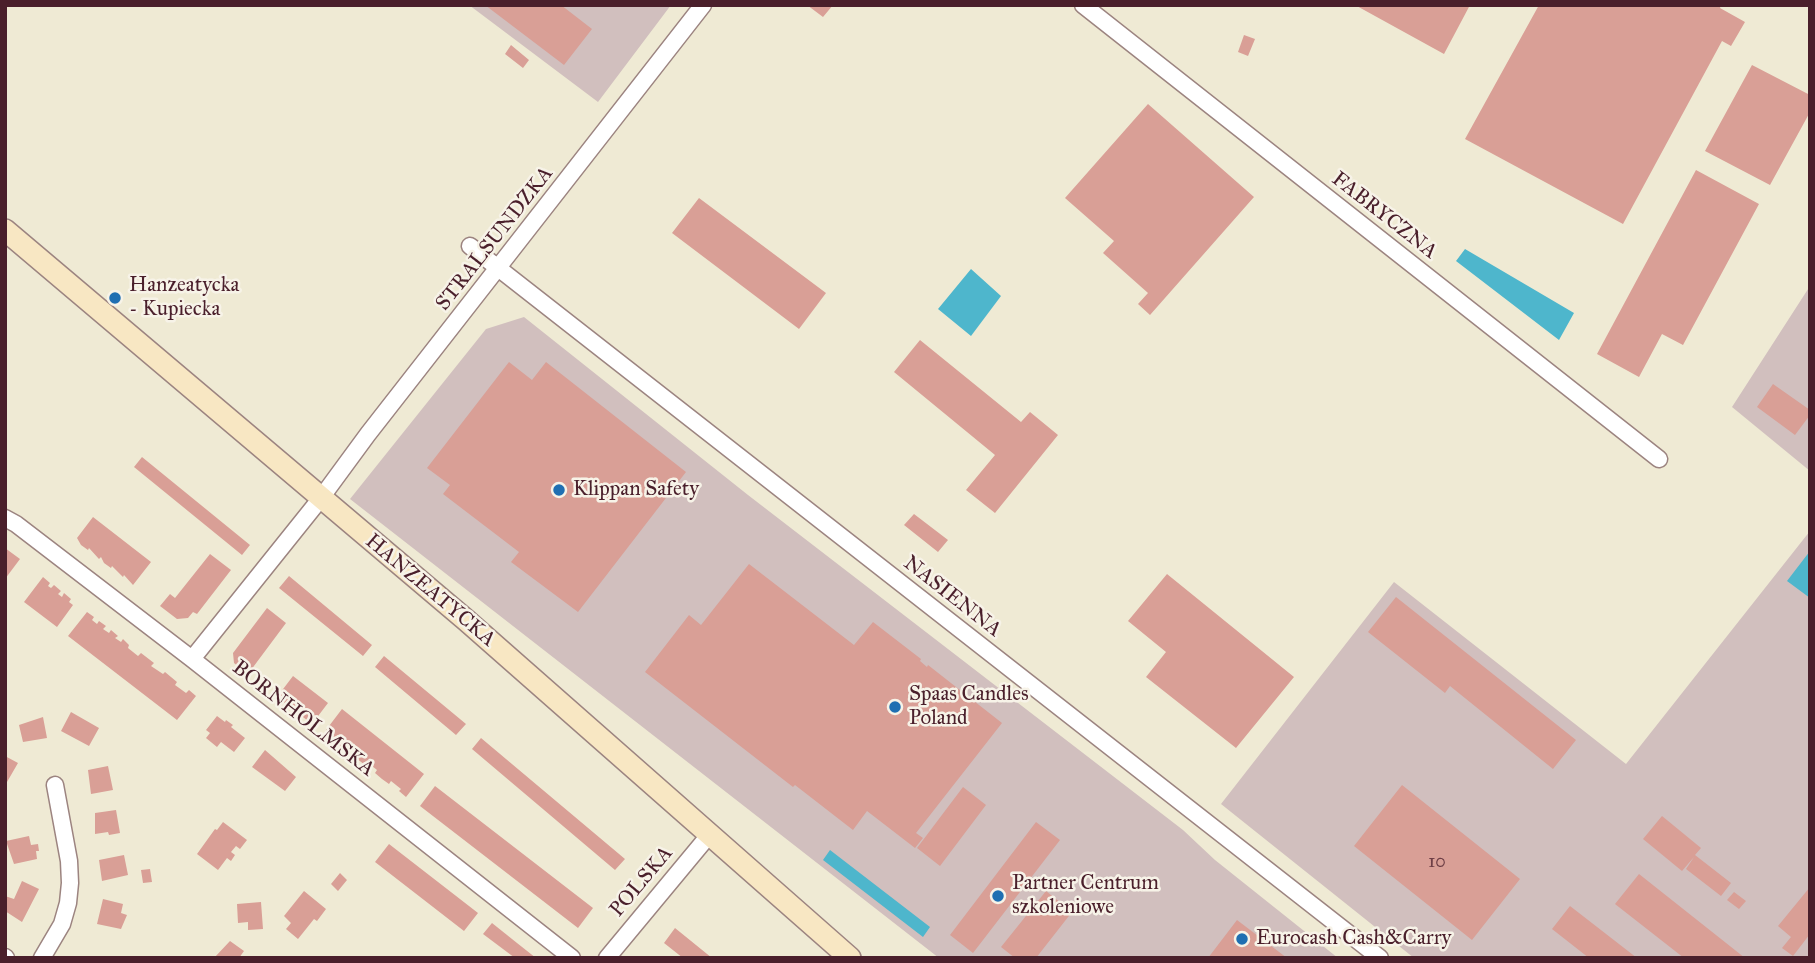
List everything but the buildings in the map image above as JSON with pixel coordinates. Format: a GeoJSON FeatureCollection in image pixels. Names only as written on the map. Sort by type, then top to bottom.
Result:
{"type":"FeatureCollection","features":[{"type":"Feature","properties":{"kind":"street","name":"STRALSUNDZKA"},"geometry":{"type":"LineString","coordinates":[[192,659],[321,498],[368,434],[704,5]]}},
{"type":"Feature","properties":{"kind":"street","name":"FABRYCZNA"},"geometry":{"type":"LineString","coordinates":[[1083,5],[1659,459]]}},
{"type":"Feature","properties":{"kind":"street","name":"HANZEATYCKA"},"geometry":{"type":"LineString","coordinates":[[5,230],[466,620],[850,958]]}},
{"type":"Feature","properties":{"kind":"street","name":"NASIENNA"},"geometry":{"type":"LineString","coordinates":[[470,246],[1380,958]]}},
{"type":"Feature","properties":{"kind":"street","name":"BORNHOLMSKA"},"geometry":{"type":"LineString","coordinates":[[5,518],[192,659],[572,958]]}},
{"type":"Feature","properties":{"kind":"street"},"geometry":{"type":"LineString","coordinates":[[42,958],[62,924],[70,883],[69,861],[55,785]]}},
{"type":"Feature","properties":{"kind":"street","name":"POLSKA"},"geometry":{"type":"LineString","coordinates":[[607,958],[710,834]]}},
{"type":"Feature","properties":{"kind":"shaded area"},"geometry":{"type":"Polygon","coordinates":[[[469,5],[671,5],[598,102],[469,5]]]}},
{"type":"Feature","properties":{"kind":"shaded area"},"geometry":{"type":"Polygon","coordinates":[[[1810,286],[1810,471],[1732,407],[1810,286]]]}},
{"type":"Feature","properties":{"kind":"shaded area"},"geometry":{"type":"Polygon","coordinates":[[[524,317],[748,495],[1183,830],[1215,860],[1338,958],[939,958],[350,499],[486,329],[524,317]]]}},
{"type":"Feature","properties":{"kind":"shaded area"},"geometry":{"type":"Polygon","coordinates":[[[1810,531],[1810,958],[1414,958],[1221,804],[1394,582],[1626,764],[1810,531]]]}},
{"type":"Feature","properties":{"kind":"water"},"geometry":{"type":"Polygon","coordinates":[[[1465,249],[1574,313],[1559,340],[1456,261],[1465,249]]]}},
{"type":"Feature","properties":{"kind":"water"},"geometry":{"type":"Polygon","coordinates":[[[971,269],[1001,296],[971,336],[938,309],[971,269]]]}},
{"type":"Feature","properties":{"kind":"water"},"geometry":{"type":"Polygon","coordinates":[[[1810,551],[1810,598],[1787,581],[1810,551]]]}},
{"type":"Feature","properties":{"kind":"water"},"geometry":{"type":"Polygon","coordinates":[[[830,850],[930,927],[923,937],[823,860],[830,850]]]}},
{"type":"Feature","properties":{"kind":"place","name":"Hanzeatycka - Kupiecka"},"geometry":{"type":"Point","coordinates":[115,298]}},
{"type":"Feature","properties":{"kind":"place","name":"Klippan Safety"},"geometry":{"type":"Point","coordinates":[559,490]}},
{"type":"Feature","properties":{"kind":"place","name":"Spaas Candles Poland"},"geometry":{"type":"Point","coordinates":[895,707]}},
{"type":"Feature","properties":{"kind":"place","name":"Partner Centrum szkoleniowe"},"geometry":{"type":"Point","coordinates":[998,896]}},
{"type":"Feature","properties":{"kind":"place","name":"Eurocash Cash&Carry"},"geometry":{"type":"Point","coordinates":[1242,939]}}]}
